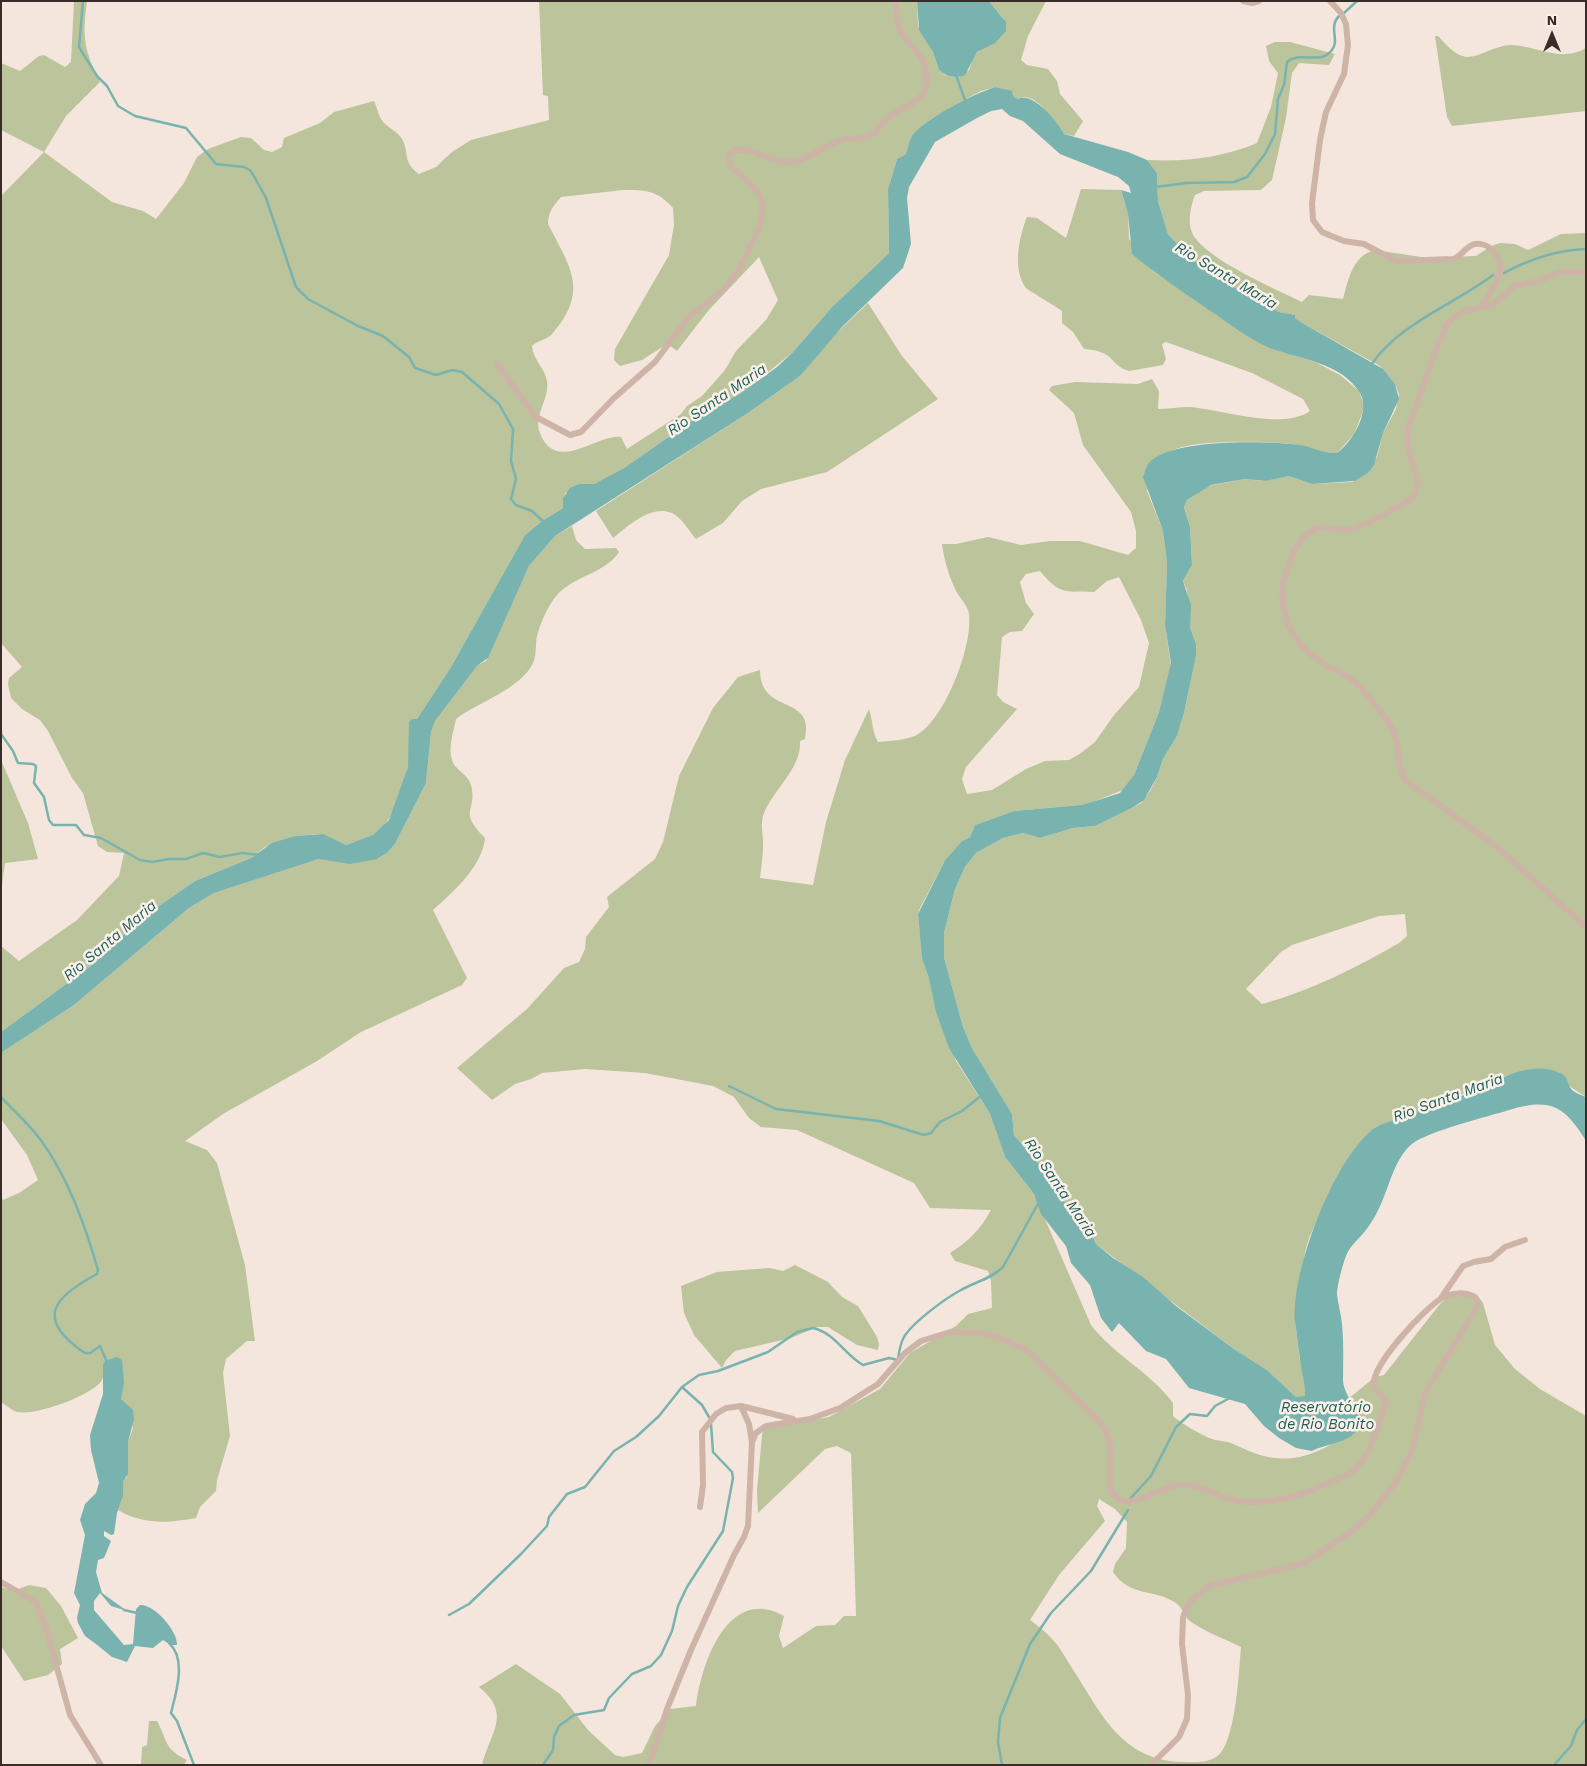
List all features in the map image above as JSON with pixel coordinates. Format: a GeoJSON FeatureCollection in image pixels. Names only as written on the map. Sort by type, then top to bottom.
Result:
{"type":"FeatureCollection","features":[{"type":"Feature","properties":{"kind":"street"},"geometry":{"type":"LineString","coordinates":[[496,364],[536,416],[570,435],[581,432],[614,398],[655,362],[688,318],[726,287],[749,252],[760,226],[762,204],[758,193],[750,183],[731,167],[729,155],[732,151],[745,149],[780,161],[806,158],[843,138],[862,138],[876,132],[885,120],[910,106],[922,94],[927,82],[922,57],[899,29],[895,1]]}},
{"type":"Feature","properties":{"kind":"street"},"geometry":{"type":"LineString","coordinates":[[1243,1],[1252,3],[1260,1]]}},
{"type":"Feature","properties":{"kind":"street"},"geometry":{"type":"LineString","coordinates":[[1330,1],[1346,24],[1348,45],[1344,74],[1326,112],[1320,140],[1312,203],[1313,220],[1322,232],[1329,236],[1364,244],[1396,261],[1459,258],[1469,246],[1475,244],[1490,248],[1497,254],[1500,263],[1500,274],[1480,307]]}},
{"type":"Feature","properties":{"kind":"street"},"geometry":{"type":"LineString","coordinates":[[1586,272],[1560,272],[1539,281],[1514,286],[1493,305],[1459,314],[1447,324],[1410,422],[1407,440],[1418,482],[1415,495],[1360,528],[1346,531],[1324,527],[1307,534],[1300,542],[1286,574],[1282,600],[1294,638],[1318,661],[1354,682],[1388,721],[1398,742],[1402,775],[1406,781],[1496,846],[1586,927]]}},
{"type":"Feature","properties":{"kind":"street"},"geometry":{"type":"LineString","coordinates":[[1440,1299],[1463,1266],[1474,1262],[1491,1260],[1505,1247],[1525,1240]]}},
{"type":"Feature","properties":{"kind":"street"},"geometry":{"type":"LineString","coordinates":[[752,1442],[756,1433],[766,1426],[830,1412],[862,1394],[878,1384],[906,1353],[921,1341],[950,1332],[981,1333],[1000,1338],[1028,1351],[1106,1429],[1111,1450],[1111,1491],[1121,1502],[1129,1503],[1150,1493],[1181,1485],[1210,1490],[1238,1500],[1279,1501],[1314,1490],[1351,1473],[1360,1464],[1386,1401],[1374,1387],[1378,1370],[1410,1326],[1440,1299],[1447,1295],[1467,1294],[1475,1297],[1478,1303],[1453,1348],[1424,1393],[1412,1451],[1396,1482],[1382,1503],[1350,1533],[1305,1563],[1209,1586],[1193,1599],[1183,1617],[1182,1630],[1184,1670],[1188,1695],[1187,1719],[1180,1737],[1151,1765]]}},
{"type":"Feature","properties":{"kind":"street"},"geometry":{"type":"LineString","coordinates":[[700,1507],[703,1485],[702,1432],[716,1414],[726,1408],[741,1406],[798,1420]]}},
{"type":"Feature","properties":{"kind":"street"},"geometry":{"type":"LineString","coordinates":[[649,1765],[667,1709],[691,1650],[748,1526],[752,1442],[749,1424],[741,1406]]}},
{"type":"Feature","properties":{"kind":"street"},"geometry":{"type":"LineString","coordinates":[[1,1582],[36,1602],[46,1628],[70,1716],[101,1765]]}},
{"type":"Feature","properties":{"kind":"green space"},"geometry":{"type":"Polygon","coordinates":[[[74,1],[87,1],[86,43],[100,82],[66,116],[44,152],[1,130],[1,63],[20,71],[39,56],[44,55],[65,67],[71,62],[74,1]]]}},
{"type":"Feature","properties":{"kind":"green space"},"geometry":{"type":"Polygon","coordinates":[[[539,1],[917,1],[918,26],[933,52],[939,70],[945,75],[957,78],[969,70],[974,55],[983,48],[1004,19],[989,1],[1046,1],[1028,36],[1021,60],[1027,65],[1048,69],[1057,81],[1060,94],[1083,121],[1074,136],[1064,134],[1038,103],[1025,97],[1018,99],[1014,97],[1013,93],[995,87],[981,91],[931,119],[911,139],[906,154],[897,159],[888,189],[889,253],[832,307],[793,352],[741,394],[700,415],[624,468],[594,484],[565,493],[563,508],[542,521],[525,535],[451,667],[417,719],[413,720],[411,724],[409,763],[400,796],[390,817],[378,832],[346,845],[320,834],[295,836],[265,847],[251,858],[195,881],[137,921],[96,962],[1,1032],[1,946],[19,961],[77,920],[119,876],[124,853],[107,852],[98,846],[83,793],[72,778],[48,731],[40,720],[22,709],[11,698],[8,684],[9,678],[22,667],[1,643],[1,196],[44,152],[112,202],[143,211],[156,219],[184,183],[197,157],[208,149],[241,137],[251,138],[264,150],[272,152],[282,147],[284,138],[320,123],[334,112],[374,101],[382,121],[402,139],[408,162],[419,174],[436,167],[452,152],[471,140],[549,120],[548,96],[543,95],[539,1]],[[623,190],[561,197],[550,212],[548,224],[569,266],[573,292],[564,319],[550,336],[532,346],[534,356],[547,381],[546,394],[538,426],[547,445],[556,451],[567,452],[612,437],[621,437],[627,449],[681,414],[687,406],[702,396],[725,370],[736,351],[766,320],[778,300],[759,257],[708,311],[677,351],[669,345],[664,346],[642,360],[620,366],[614,360],[615,349],[669,255],[674,225],[673,208],[662,198],[651,192],[623,190]]]}},
{"type":"Feature","properties":{"kind":"green space"},"geometry":{"type":"Polygon","coordinates":[[[1435,36],[1438,36],[1454,52],[1466,57],[1476,56],[1499,47],[1511,45],[1558,54],[1567,54],[1586,48],[1586,111],[1452,126],[1447,117],[1435,36]]]}},
{"type":"Feature","properties":{"kind":"green space"},"geometry":{"type":"Polygon","coordinates":[[[1275,42],[1290,42],[1335,54],[1329,65],[1299,63],[1292,73],[1286,118],[1272,180],[1261,190],[1204,191],[1195,195],[1190,217],[1193,234],[1205,248],[1230,266],[1302,302],[1309,295],[1343,299],[1353,269],[1361,257],[1375,250],[1428,258],[1476,256],[1491,246],[1500,243],[1515,244],[1528,250],[1561,234],[1586,233],[1586,1097],[1545,1070],[1526,1071],[1505,1076],[1470,1092],[1437,1102],[1406,1117],[1376,1127],[1356,1147],[1332,1187],[1309,1238],[1305,1252],[1295,1321],[1300,1361],[1306,1384],[1305,1397],[1296,1397],[1267,1370],[1234,1349],[1096,1244],[1089,1229],[1069,1208],[1043,1169],[1014,1135],[1012,1114],[972,1048],[963,1027],[944,957],[944,933],[955,889],[965,867],[976,853],[1003,838],[1023,833],[1040,838],[1073,828],[1095,826],[1141,803],[1150,791],[1163,759],[1177,736],[1196,656],[1196,644],[1190,627],[1187,590],[1183,581],[1192,565],[1190,527],[1184,506],[1187,500],[1208,486],[1245,479],[1262,481],[1289,476],[1312,484],[1353,482],[1368,473],[1377,457],[1383,433],[1396,409],[1399,394],[1395,384],[1380,366],[1304,324],[1295,318],[1295,315],[1279,312],[1228,284],[1211,269],[1193,261],[1168,234],[1158,201],[1157,173],[1147,160],[1203,158],[1257,143],[1271,107],[1278,73],[1269,61],[1266,46],[1275,42]],[[1405,914],[1379,916],[1292,945],[1281,952],[1246,989],[1262,1004],[1280,999],[1315,986],[1349,970],[1399,943],[1407,936],[1405,914]]]}},
{"type":"Feature","properties":{"kind":"green space"},"geometry":{"type":"Polygon","coordinates":[[[1081,189],[1121,190],[1128,214],[1129,239],[1153,271],[1249,337],[1270,347],[1315,362],[1340,375],[1359,391],[1364,405],[1354,434],[1337,453],[1291,444],[1236,442],[1206,443],[1182,447],[1157,458],[1147,491],[1163,531],[1167,563],[1165,625],[1171,666],[1159,712],[1134,775],[1123,790],[1095,801],[1081,805],[1014,811],[975,825],[970,837],[962,841],[945,860],[918,914],[922,955],[956,1061],[990,1114],[1005,1157],[1034,1194],[1091,1325],[1100,1336],[1164,1392],[1173,1403],[1173,1416],[1197,1432],[1212,1439],[1231,1443],[1256,1454],[1275,1458],[1302,1456],[1326,1447],[1361,1423],[1361,1418],[1348,1399],[1375,1377],[1384,1375],[1440,1304],[1452,1294],[1467,1292],[1477,1295],[1483,1303],[1495,1345],[1515,1369],[1540,1389],[1586,1416],[1586,1765],[482,1765],[494,1732],[497,1715],[495,1706],[479,1687],[516,1664],[560,1694],[588,1730],[615,1755],[623,1757],[642,1753],[655,1726],[670,1709],[696,1706],[704,1670],[711,1651],[721,1633],[733,1619],[747,1611],[764,1609],[784,1616],[779,1636],[783,1648],[816,1626],[835,1625],[844,1616],[856,1616],[851,1453],[837,1446],[825,1449],[758,1513],[757,1491],[764,1429],[829,1417],[880,1389],[910,1353],[956,1326],[968,1314],[992,1308],[991,1281],[988,1271],[955,1261],[950,1253],[974,1235],[991,1210],[930,1208],[914,1183],[797,1130],[761,1127],[749,1118],[734,1097],[713,1086],[645,1073],[585,1069],[542,1073],[515,1084],[492,1100],[457,1068],[527,1009],[564,968],[579,962],[585,949],[586,937],[609,907],[607,897],[655,859],[663,842],[679,776],[713,708],[738,677],[760,670],[762,684],[768,694],[795,709],[802,715],[806,725],[805,739],[800,741],[796,761],[772,798],[763,816],[763,851],[760,878],[813,885],[826,822],[845,760],[869,709],[878,742],[915,736],[926,728],[937,715],[955,681],[966,644],[969,614],[951,580],[942,544],[956,544],[988,537],[1021,545],[1050,541],[1080,541],[1128,555],[1136,548],[1136,531],[1131,512],[1083,445],[1074,413],[1049,390],[1052,386],[1075,382],[1138,384],[1152,379],[1159,391],[1158,409],[1189,407],[1267,419],[1298,417],[1310,411],[1303,399],[1252,373],[1166,342],[1162,344],[1166,359],[1163,365],[1129,371],[1102,352],[1084,349],[1073,332],[1062,323],[1062,311],[1026,288],[1019,272],[1019,243],[1027,217],[1037,218],[1066,238],[1081,189]],[[1040,571],[1026,574],[1020,582],[1026,603],[1034,614],[1022,631],[1010,632],[1002,637],[997,695],[1003,702],[1017,709],[966,767],[962,779],[967,794],[992,790],[1026,769],[1045,761],[1069,760],[1081,753],[1095,742],[1114,715],[1139,687],[1149,643],[1141,620],[1119,577],[1107,581],[1094,592],[1069,591],[1058,588],[1040,571]],[[1099,1499],[1097,1506],[1105,1521],[1059,1575],[1030,1620],[1057,1645],[1102,1715],[1128,1743],[1144,1753],[1163,1760],[1193,1762],[1213,1759],[1223,1750],[1232,1723],[1241,1647],[1190,1621],[1180,1607],[1168,1598],[1127,1586],[1120,1580],[1113,1572],[1115,1564],[1126,1548],[1127,1522],[1115,1509],[1099,1499]]]}},
{"type":"Feature","properties":{"kind":"green space"},"geometry":{"type":"Polygon","coordinates":[[[868,303],[902,356],[938,399],[827,472],[761,489],[742,501],[723,523],[696,539],[679,518],[672,513],[664,511],[656,511],[640,518],[613,538],[596,511],[748,413],[800,376],[822,347],[868,303]]]}},
{"type":"Feature","properties":{"kind":"green space"},"geometry":{"type":"Polygon","coordinates":[[[572,526],[576,540],[585,549],[616,548],[619,552],[607,564],[572,583],[557,595],[540,626],[534,660],[527,672],[509,688],[456,719],[451,745],[451,757],[453,763],[470,782],[472,801],[470,816],[477,829],[485,838],[483,849],[473,869],[458,887],[433,910],[467,978],[462,985],[361,1032],[317,1061],[223,1114],[185,1141],[207,1150],[217,1163],[245,1265],[255,1341],[247,1341],[226,1359],[223,1373],[230,1436],[217,1480],[216,1491],[200,1507],[196,1518],[156,1522],[127,1515],[118,1510],[123,1496],[123,1482],[127,1477],[128,1442],[133,1428],[120,1396],[123,1376],[103,1365],[103,1378],[97,1386],[76,1398],[37,1411],[18,1412],[1,1402],[1,1196],[3,1200],[19,1193],[38,1180],[27,1155],[1,1119],[1,1053],[74,1005],[189,908],[214,893],[319,859],[377,859],[387,853],[395,844],[426,783],[431,732],[435,721],[478,665],[486,661],[529,566],[555,536],[572,526]]]}},
{"type":"Feature","properties":{"kind":"green space"},"geometry":{"type":"Polygon","coordinates":[[[1,760],[28,823],[38,859],[5,863],[1,892],[1,760]]]}},
{"type":"Feature","properties":{"kind":"green space"},"geometry":{"type":"Polygon","coordinates":[[[795,1265],[828,1282],[842,1297],[858,1306],[877,1337],[878,1350],[857,1345],[828,1327],[817,1327],[791,1338],[735,1351],[726,1360],[722,1368],[694,1335],[684,1313],[681,1286],[717,1272],[769,1268],[783,1271],[795,1265]]]}},
{"type":"Feature","properties":{"kind":"green space"},"geometry":{"type":"Polygon","coordinates":[[[29,1585],[46,1588],[61,1606],[78,1638],[60,1649],[62,1664],[48,1675],[24,1681],[1,1646],[1,1587],[13,1591],[29,1585]]]}},
{"type":"Feature","properties":{"kind":"green space"},"geometry":{"type":"Polygon","coordinates":[[[149,1721],[157,1721],[170,1748],[187,1760],[184,1765],[141,1765],[142,1747],[147,1745],[149,1721]]]}},
{"type":"Feature","properties":{"kind":"water"},"geometry":{"type":"Polygon","coordinates":[[[917,1],[989,1],[1006,22],[1006,31],[995,43],[977,52],[965,75],[958,77],[948,76],[939,70],[933,52],[919,30],[917,1]]]}},
{"type":"Feature","properties":{"kind":"water","name":"Reservatório de Rio Bonito"},"geometry":{"type":"Polygon","coordinates":[[[995,87],[1012,91],[1014,97],[1018,99],[1031,99],[1038,103],[1051,116],[1064,134],[1128,152],[1147,160],[1157,173],[1158,201],[1168,234],[1193,261],[1211,269],[1228,284],[1279,312],[1295,315],[1295,318],[1304,324],[1383,369],[1395,384],[1399,399],[1383,433],[1374,465],[1368,473],[1355,481],[1312,484],[1289,476],[1265,481],[1245,479],[1211,485],[1187,500],[1184,507],[1190,527],[1192,565],[1183,581],[1191,605],[1190,627],[1196,644],[1196,656],[1177,736],[1163,759],[1157,777],[1144,800],[1095,826],[1073,828],[1040,838],[1023,833],[1003,838],[976,853],[965,867],[955,889],[944,933],[944,957],[963,1027],[972,1048],[1012,1114],[1014,1135],[1043,1169],[1069,1208],[1089,1229],[1096,1244],[1113,1258],[1143,1277],[1176,1306],[1234,1349],[1267,1370],[1296,1397],[1305,1396],[1295,1322],[1300,1275],[1307,1247],[1318,1218],[1343,1165],[1358,1144],[1373,1129],[1381,1125],[1409,1115],[1428,1105],[1458,1097],[1522,1071],[1549,1069],[1562,1074],[1573,1090],[1586,1097],[1586,1141],[1563,1112],[1546,1105],[1535,1105],[1523,1106],[1444,1129],[1412,1144],[1401,1156],[1374,1217],[1347,1254],[1338,1285],[1337,1294],[1343,1338],[1343,1381],[1346,1393],[1361,1418],[1359,1428],[1348,1438],[1312,1451],[1296,1448],[1279,1438],[1264,1426],[1245,1404],[1189,1388],[1166,1359],[1146,1351],[1119,1323],[1112,1332],[1101,1318],[1090,1285],[1071,1263],[1066,1246],[1041,1214],[1034,1194],[1005,1157],[990,1114],[949,1048],[936,1012],[929,978],[922,958],[918,914],[945,860],[962,841],[970,837],[975,825],[1014,811],[1081,805],[1095,801],[1120,793],[1134,775],[1159,712],[1171,663],[1165,625],[1167,563],[1163,531],[1143,477],[1149,463],[1160,455],[1177,449],[1221,443],[1244,442],[1300,445],[1337,453],[1348,442],[1358,426],[1362,417],[1363,401],[1360,393],[1352,383],[1332,368],[1270,348],[1254,340],[1180,290],[1132,254],[1128,214],[1121,190],[1131,193],[1129,186],[1118,177],[1060,154],[1023,121],[1010,116],[1002,109],[991,111],[935,142],[909,187],[907,198],[911,244],[903,268],[842,327],[800,376],[748,413],[555,536],[529,566],[488,658],[478,665],[435,721],[431,732],[426,783],[395,844],[387,853],[377,859],[350,864],[319,859],[214,893],[189,908],[74,1005],[1,1053],[1,1032],[96,962],[137,921],[195,881],[251,858],[272,843],[295,836],[323,834],[346,845],[373,835],[389,820],[408,767],[409,722],[412,719],[417,719],[451,667],[525,535],[542,521],[563,508],[563,498],[570,488],[579,484],[594,484],[624,468],[700,415],[740,394],[777,367],[793,352],[832,307],[889,253],[888,189],[897,159],[906,154],[912,136],[938,114],[995,87]]]}},
{"type":"Feature","properties":{"kind":"water"},"geometry":{"type":"Polygon","coordinates":[[[117,1357],[122,1360],[124,1383],[121,1399],[133,1410],[134,1419],[128,1442],[128,1474],[123,1482],[123,1496],[117,1513],[114,1534],[111,1535],[104,1531],[104,1536],[111,1541],[104,1558],[98,1560],[96,1572],[102,1593],[127,1611],[111,1606],[100,1593],[94,1601],[94,1610],[124,1645],[133,1644],[136,1609],[140,1605],[146,1606],[164,1619],[174,1633],[177,1645],[171,1645],[163,1640],[153,1648],[135,1646],[127,1662],[112,1657],[85,1636],[78,1623],[77,1618],[80,1605],[74,1593],[85,1535],[80,1520],[85,1504],[96,1493],[99,1483],[91,1450],[90,1435],[103,1394],[103,1365],[105,1361],[117,1357]]]}},
{"type":"Feature","properties":{"kind":"waterway"},"geometry":{"type":"LineString","coordinates":[[83,1],[79,47],[97,76],[107,86],[118,106],[135,116],[186,128],[216,164],[244,167],[250,170],[266,198],[296,287],[308,299],[358,326],[383,336],[409,357],[415,368],[436,375],[452,370],[462,372],[499,404],[513,429],[511,461],[516,479],[511,499],[516,505],[532,511],[543,521]]}},
{"type":"Feature","properties":{"kind":"waterway"},"geometry":{"type":"LineString","coordinates":[[1344,13],[1357,1]]}},
{"type":"Feature","properties":{"kind":"waterway"},"geometry":{"type":"LineString","coordinates":[[1156,187],[1186,183],[1234,182],[1247,177],[1265,154],[1275,134],[1278,99],[1284,85],[1287,62],[1298,57],[1316,58],[1327,55],[1334,46],[1334,25],[1339,16]]}},
{"type":"Feature","properties":{"kind":"waterway"},"geometry":{"type":"LineString","coordinates":[[956,75],[966,103]]}},
{"type":"Feature","properties":{"kind":"waterway"},"geometry":{"type":"LineString","coordinates":[[1504,273],[1543,256],[1564,251],[1586,249]]}},
{"type":"Feature","properties":{"kind":"waterway"},"geometry":{"type":"LineString","coordinates":[[1371,365],[1397,337],[1493,275]]}},
{"type":"Feature","properties":{"kind":"waterway"},"geometry":{"type":"LineString","coordinates":[[1,734],[13,751],[18,763],[36,766],[34,783],[44,797],[49,820],[53,825],[76,825],[84,835],[101,838],[140,860],[152,862],[186,859],[203,853],[220,857],[242,853],[260,855]]}},
{"type":"Feature","properties":{"kind":"waterway"},"geometry":{"type":"LineString","coordinates":[[729,1086],[776,1109],[879,1121],[924,1135],[931,1133],[940,1122],[962,1111],[982,1095]]}},
{"type":"Feature","properties":{"kind":"waterway"},"geometry":{"type":"LineString","coordinates":[[1,1097],[36,1133],[59,1169],[75,1202],[98,1270],[97,1274],[69,1292],[60,1301],[55,1310],[55,1319],[59,1330],[69,1341],[85,1353],[90,1353],[100,1346],[107,1362]]}},
{"type":"Feature","properties":{"kind":"waterway"},"geometry":{"type":"LineString","coordinates":[[449,1615],[469,1604],[547,1526],[549,1517],[567,1494],[585,1487],[614,1451],[636,1437],[659,1416],[682,1387],[699,1375],[718,1371],[768,1352],[797,1332],[813,1328],[827,1334],[863,1365],[889,1358],[898,1360],[904,1337],[922,1318],[939,1304],[1003,1267],[1039,1202]]}},
{"type":"Feature","properties":{"kind":"waterway"},"geometry":{"type":"LineString","coordinates":[[682,1387],[702,1405],[709,1417]]}},
{"type":"Feature","properties":{"kind":"waterway"},"geometry":{"type":"LineString","coordinates":[[1130,1499],[1151,1476],[1176,1427],[1190,1414],[1207,1416],[1215,1406],[1228,1399]]}},
{"type":"Feature","properties":{"kind":"waterway"},"geometry":{"type":"LineString","coordinates":[[543,1765],[553,1750],[554,1737],[559,1726],[574,1715],[604,1710],[609,1698],[632,1674],[651,1666],[661,1655],[672,1631],[678,1606],[687,1587],[723,1531],[733,1478],[732,1472],[713,1452],[711,1424]]}},
{"type":"Feature","properties":{"kind":"waterway"},"geometry":{"type":"LineString","coordinates":[[1002,1765],[998,1742],[1000,1718],[1030,1644],[1051,1613],[1091,1571],[1128,1510]]}},
{"type":"Feature","properties":{"kind":"waterway"},"geometry":{"type":"LineString","coordinates":[[124,1610],[137,1613]]}},
{"type":"Feature","properties":{"kind":"waterway"},"geometry":{"type":"LineString","coordinates":[[169,1643],[178,1658],[179,1667],[179,1676],[171,1713],[177,1721],[194,1765]]}},
{"type":"Feature","properties":{"kind":"waterway"},"geometry":{"type":"LineString","coordinates":[[1554,1765],[1571,1746],[1577,1730],[1586,1719]]}},
{"type":"Feature","properties":{"kind":"water label","name":"Rio Santa Maria"},"geometry":{"type":"Point","coordinates":[1226,276]}},
{"type":"Feature","properties":{"kind":"water label","name":"Rio Santa Maria"},"geometry":{"type":"Point","coordinates":[717,400]}},
{"type":"Feature","properties":{"kind":"water label","name":"Rio Santa Maria"},"geometry":{"type":"Point","coordinates":[110,941]}},
{"type":"Feature","properties":{"kind":"water label","name":"Rio Santa Maria"},"geometry":{"type":"Point","coordinates":[1448,1098]}},
{"type":"Feature","properties":{"kind":"water label","name":"Rio Santa Maria"},"geometry":{"type":"Point","coordinates":[1060,1188]}}]}
